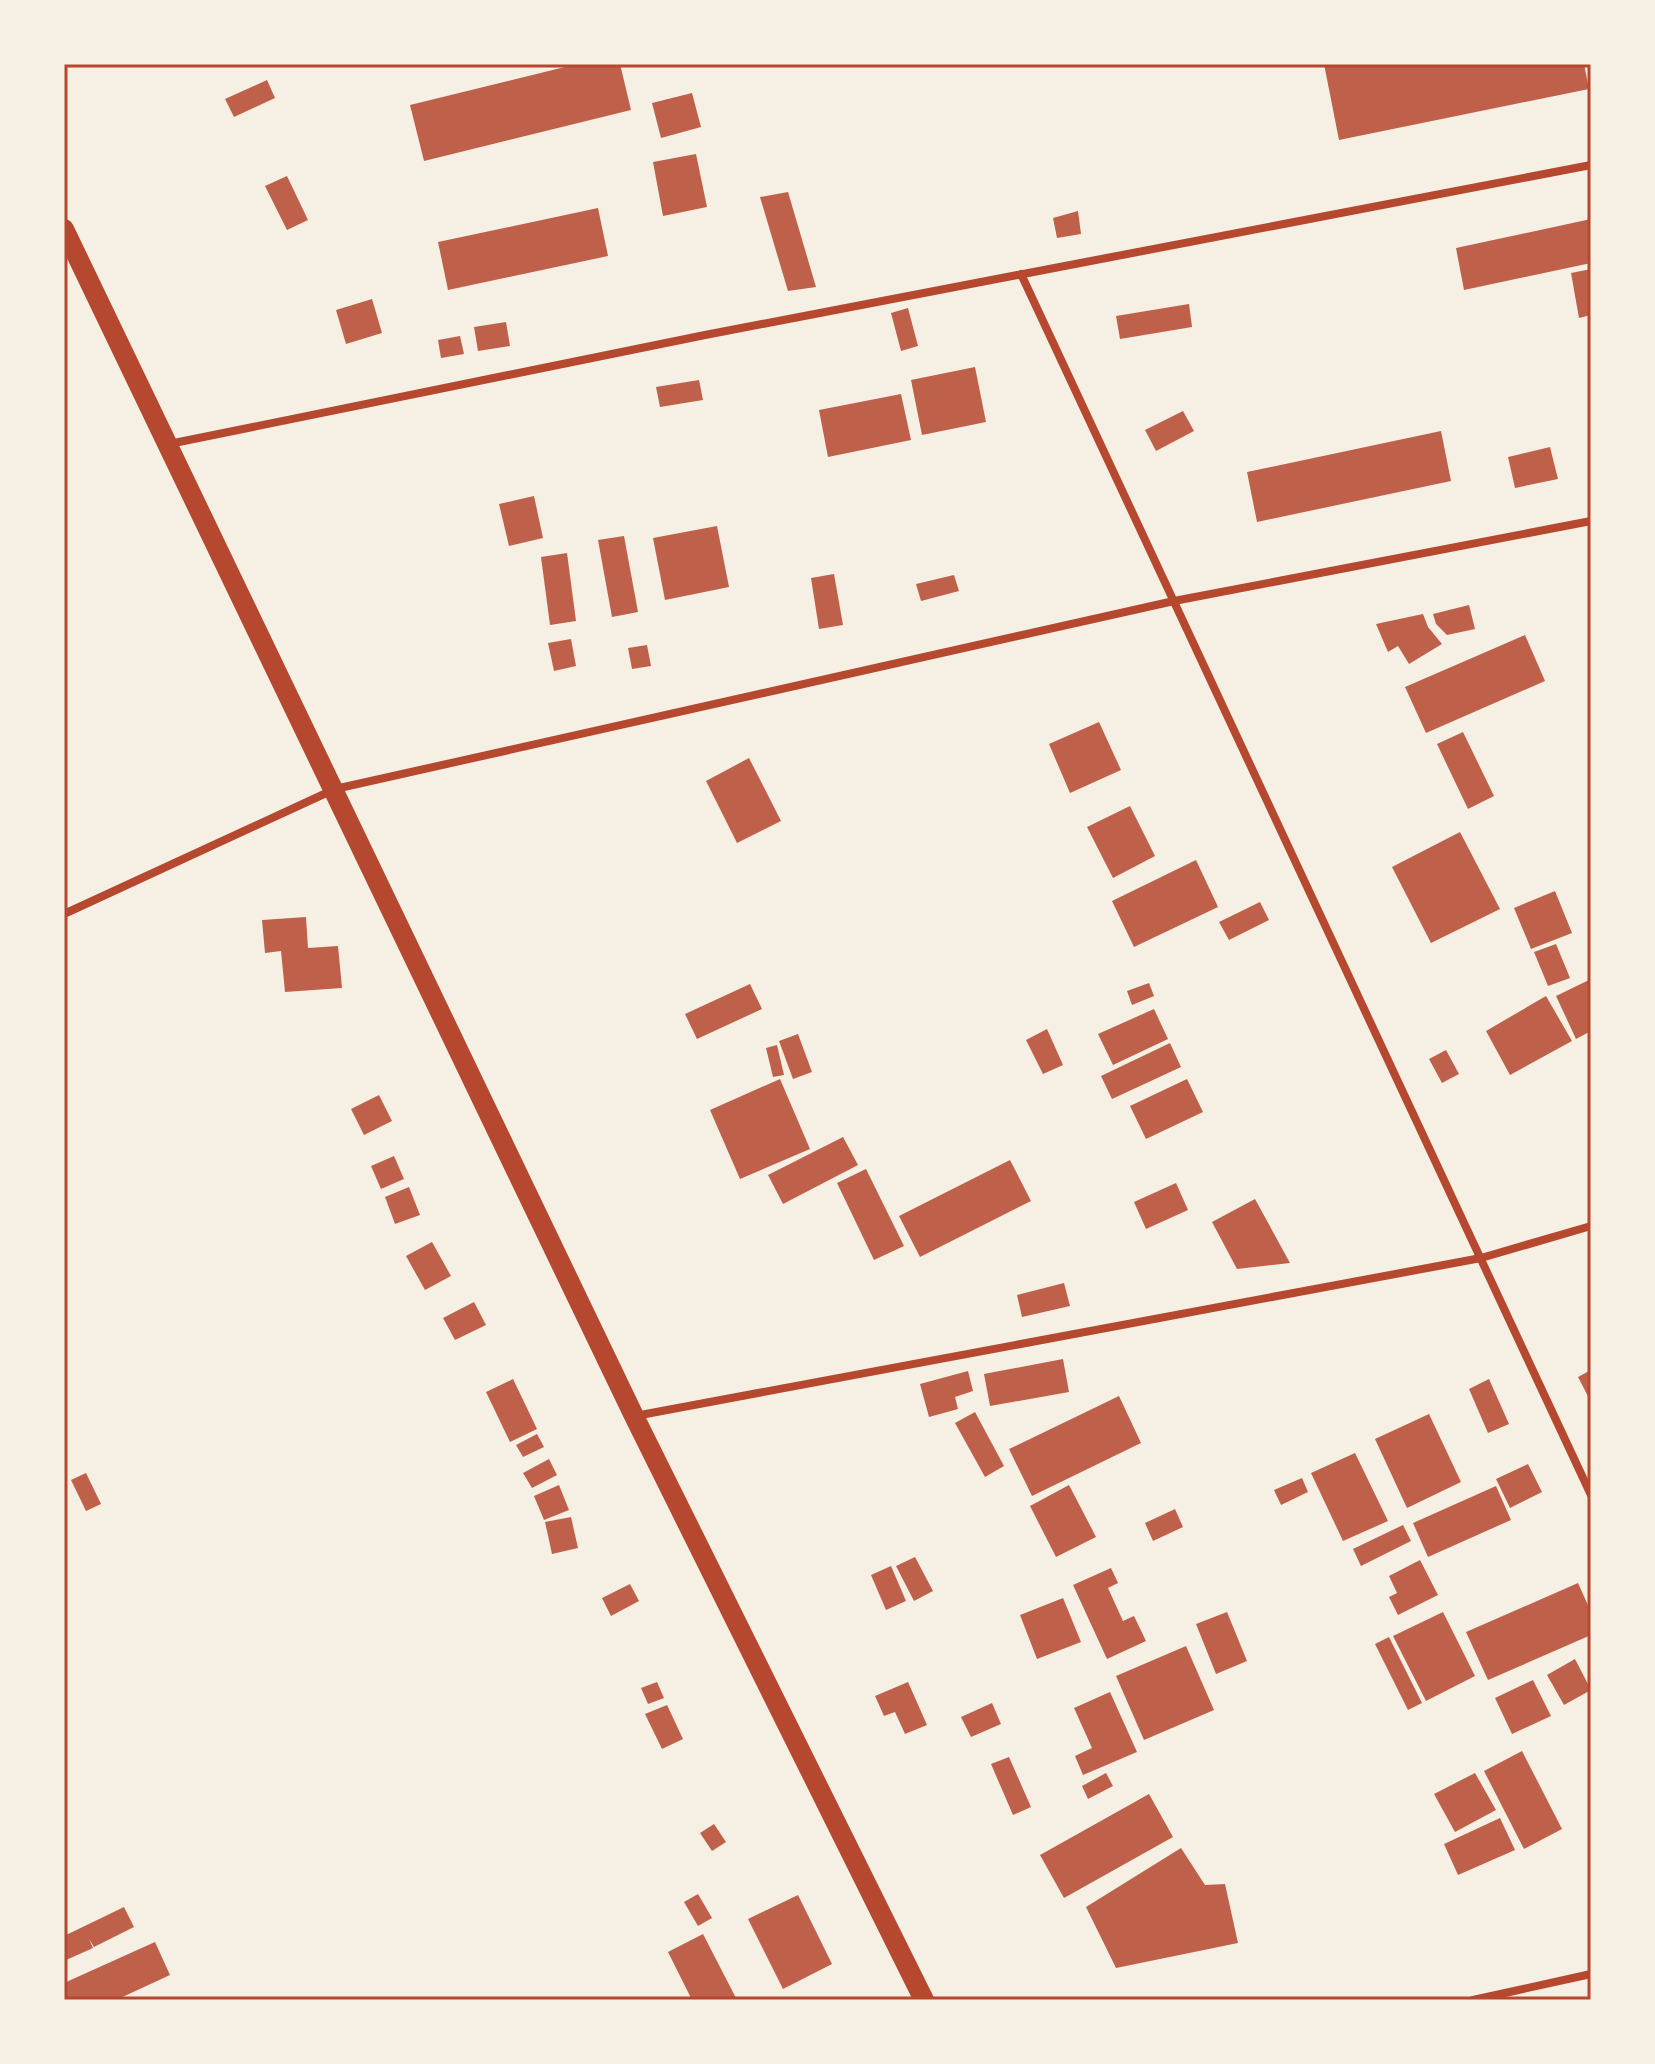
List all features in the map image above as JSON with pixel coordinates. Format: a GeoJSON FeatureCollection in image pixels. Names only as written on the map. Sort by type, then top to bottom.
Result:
{"type":"FeatureCollection","features":[{"type":"Feature","properties":{"kind":"main road"},"geometry":{"type":"LineString","coordinates":[[64,229],[634,1416],[922,1999]]}},
{"type":"Feature","properties":{"kind":"street"},"geometry":{"type":"LineString","coordinates":[[169,444],[689,338],[1591,165]]}},
{"type":"Feature","properties":{"kind":"street"},"geometry":{"type":"LineString","coordinates":[[1021,274],[1591,1495]]}},
{"type":"Feature","properties":{"kind":"street"},"geometry":{"type":"LineString","coordinates":[[64,914],[335,789],[1174,601],[1591,521]]}},
{"type":"Feature","properties":{"kind":"street"},"geometry":{"type":"LineString","coordinates":[[634,1416],[1481,1258],[1591,1226]]}},
{"type":"Feature","properties":{"kind":"street"},"geometry":{"type":"LineString","coordinates":[[1473,2000],[1591,1974]]}},
{"type":"Feature","properties":{"kind":"building"},"geometry":{"type":"Polygon","coordinates":[[[577,64],[620,64],[631,110],[424,161],[410,105],[577,64]]]}},
{"type":"Feature","properties":{"kind":"building"},"geometry":{"type":"Polygon","coordinates":[[[1324,64],[1584,64],[1589,89],[1339,140],[1324,64]]]}},
{"type":"Feature","properties":{"kind":"building"},"geometry":{"type":"Polygon","coordinates":[[[267,80],[275,98],[234,117],[225,99],[267,80]]]}},
{"type":"Feature","properties":{"kind":"building"},"geometry":{"type":"Polygon","coordinates":[[[692,93],[701,127],[661,138],[652,103],[692,93]]]}},
{"type":"Feature","properties":{"kind":"building"},"geometry":{"type":"Polygon","coordinates":[[[696,154],[707,207],[663,216],[653,162],[696,154]]]}},
{"type":"Feature","properties":{"kind":"building"},"geometry":{"type":"Polygon","coordinates":[[[287,176],[308,220],[287,230],[265,186],[287,176]]]}},
{"type":"Feature","properties":{"kind":"building"},"geometry":{"type":"Polygon","coordinates":[[[788,192],[816,287],[788,291],[760,197],[788,192]]]}},
{"type":"Feature","properties":{"kind":"building"},"geometry":{"type":"Polygon","coordinates":[[[598,208],[608,256],[448,290],[438,242],[598,208]]]}},
{"type":"Feature","properties":{"kind":"building"},"geometry":{"type":"Polygon","coordinates":[[[1078,211],[1081,234],[1057,238],[1053,218],[1078,211]]]}},
{"type":"Feature","properties":{"kind":"building"},"geometry":{"type":"Polygon","coordinates":[[[1591,219],[1591,263],[1464,290],[1456,248],[1591,219]]]}},
{"type":"Feature","properties":{"kind":"building"},"geometry":{"type":"Polygon","coordinates":[[[1591,269],[1591,315],[1579,318],[1571,273],[1591,269]]]}},
{"type":"Feature","properties":{"kind":"building"},"geometry":{"type":"Polygon","coordinates":[[[372,299],[382,333],[346,344],[336,310],[372,299]]]}},
{"type":"Feature","properties":{"kind":"building"},"geometry":{"type":"Polygon","coordinates":[[[1189,304],[1192,327],[1120,339],[1116,316],[1189,304]]]}},
{"type":"Feature","properties":{"kind":"building"},"geometry":{"type":"Polygon","coordinates":[[[908,308],[918,346],[901,351],[891,313],[908,308]]]}},
{"type":"Feature","properties":{"kind":"building"},"geometry":{"type":"Polygon","coordinates":[[[506,322],[510,346],[478,351],[474,327],[506,322]]]}},
{"type":"Feature","properties":{"kind":"building"},"geometry":{"type":"Polygon","coordinates":[[[460,336],[464,354],[441,358],[438,340],[460,336]]]}},
{"type":"Feature","properties":{"kind":"building"},"geometry":{"type":"Polygon","coordinates":[[[975,367],[986,422],[922,435],[911,380],[975,367]]]}},
{"type":"Feature","properties":{"kind":"building"},"geometry":{"type":"Polygon","coordinates":[[[699,380],[703,400],[660,407],[656,387],[699,380]]]}},
{"type":"Feature","properties":{"kind":"building"},"geometry":{"type":"Polygon","coordinates":[[[901,394],[911,440],[828,457],[819,410],[901,394]]]}},
{"type":"Feature","properties":{"kind":"building"},"geometry":{"type":"Polygon","coordinates":[[[1183,411],[1194,431],[1156,451],[1145,430],[1183,411]]]}},
{"type":"Feature","properties":{"kind":"building"},"geometry":{"type":"Polygon","coordinates":[[[1441,431],[1451,481],[1257,522],[1247,472],[1441,431]]]}},
{"type":"Feature","properties":{"kind":"building"},"geometry":{"type":"Polygon","coordinates":[[[1550,447],[1558,479],[1515,488],[1508,457],[1550,447]]]}},
{"type":"Feature","properties":{"kind":"building"},"geometry":{"type":"Polygon","coordinates":[[[534,496],[543,538],[509,546],[499,504],[534,496]]]}},
{"type":"Feature","properties":{"kind":"building"},"geometry":{"type":"Polygon","coordinates":[[[717,526],[729,587],[665,600],[653,538],[717,526]]]}},
{"type":"Feature","properties":{"kind":"building"},"geometry":{"type":"Polygon","coordinates":[[[624,536],[638,612],[612,617],[598,540],[624,536]]]}},
{"type":"Feature","properties":{"kind":"building"},"geometry":{"type":"Polygon","coordinates":[[[567,553],[576,621],[550,625],[541,557],[567,553]]]}},
{"type":"Feature","properties":{"kind":"building"},"geometry":{"type":"Polygon","coordinates":[[[834,574],[843,625],[819,629],[811,578],[834,574]]]}},
{"type":"Feature","properties":{"kind":"building"},"geometry":{"type":"Polygon","coordinates":[[[954,575],[959,591],[921,601],[916,584],[954,575]]]}},
{"type":"Feature","properties":{"kind":"building"},"geometry":{"type":"Polygon","coordinates":[[[1469,605],[1475,629],[1447,635],[1436,624],[1433,614],[1469,605]]]}},
{"type":"Feature","properties":{"kind":"building"},"geometry":{"type":"Polygon","coordinates":[[[1423,614],[1428,627],[1442,644],[1409,664],[1398,646],[1388,652],[1376,624],[1423,614]]]}},
{"type":"Feature","properties":{"kind":"building"},"geometry":{"type":"Polygon","coordinates":[[[1525,635],[1545,681],[1426,733],[1405,687],[1525,635]]]}},
{"type":"Feature","properties":{"kind":"building"},"geometry":{"type":"Polygon","coordinates":[[[571,639],[576,666],[554,671],[548,643],[571,639]]]}},
{"type":"Feature","properties":{"kind":"building"},"geometry":{"type":"Polygon","coordinates":[[[647,645],[651,666],[632,669],[628,648],[647,645]]]}},
{"type":"Feature","properties":{"kind":"building"},"geometry":{"type":"Polygon","coordinates":[[[1099,722],[1121,770],[1070,793],[1049,744],[1099,722]]]}},
{"type":"Feature","properties":{"kind":"building"},"geometry":{"type":"Polygon","coordinates":[[[1463,732],[1494,796],[1468,809],[1437,744],[1463,732]]]}},
{"type":"Feature","properties":{"kind":"building"},"geometry":{"type":"Polygon","coordinates":[[[749,758],[781,821],[737,843],[706,781],[749,758]]]}},
{"type":"Feature","properties":{"kind":"building"},"geometry":{"type":"Polygon","coordinates":[[[1130,806],[1155,856],[1113,878],[1087,827],[1130,806]]]}},
{"type":"Feature","properties":{"kind":"building"},"geometry":{"type":"Polygon","coordinates":[[[1460,832],[1500,909],[1431,943],[1392,867],[1460,832]]]}},
{"type":"Feature","properties":{"kind":"building"},"geometry":{"type":"Polygon","coordinates":[[[1196,860],[1218,907],[1134,947],[1112,901],[1196,860]]]}},
{"type":"Feature","properties":{"kind":"building"},"geometry":{"type":"Polygon","coordinates":[[[1555,891],[1572,933],[1531,949],[1514,908],[1555,891]]]}},
{"type":"Feature","properties":{"kind":"building"},"geometry":{"type":"Polygon","coordinates":[[[1260,902],[1269,920],[1229,940],[1219,922],[1260,902]]]}},
{"type":"Feature","properties":{"kind":"building"},"geometry":{"type":"Polygon","coordinates":[[[306,917],[308,948],[338,946],[342,988],[285,992],[281,951],[265,953],[262,920],[306,917]]]}},
{"type":"Feature","properties":{"kind":"building"},"geometry":{"type":"Polygon","coordinates":[[[1556,944],[1570,978],[1548,986],[1534,952],[1556,944]]]}},
{"type":"Feature","properties":{"kind":"building"},"geometry":{"type":"Polygon","coordinates":[[[1591,979],[1591,1031],[1576,1039],[1556,996],[1591,979]]]}},
{"type":"Feature","properties":{"kind":"building"},"geometry":{"type":"Polygon","coordinates":[[[1149,983],[1154,996],[1132,1005],[1127,991],[1149,983]]]}},
{"type":"Feature","properties":{"kind":"building"},"geometry":{"type":"Polygon","coordinates":[[[750,984],[762,1009],[697,1039],[685,1014],[750,984]]]}},
{"type":"Feature","properties":{"kind":"building"},"geometry":{"type":"Polygon","coordinates":[[[1546,996],[1572,1041],[1510,1075],[1486,1031],[1546,996]]]}},
{"type":"Feature","properties":{"kind":"building"},"geometry":{"type":"Polygon","coordinates":[[[1154,1009],[1168,1039],[1113,1065],[1098,1034],[1154,1009]]]}},
{"type":"Feature","properties":{"kind":"building"},"geometry":{"type":"Polygon","coordinates":[[[1047,1029],[1063,1065],[1043,1074],[1026,1040],[1047,1029]]]}},
{"type":"Feature","properties":{"kind":"building"},"geometry":{"type":"Polygon","coordinates":[[[798,1034],[812,1072],[793,1079],[779,1041],[798,1034]]]}},
{"type":"Feature","properties":{"kind":"building"},"geometry":{"type":"Polygon","coordinates":[[[1170,1043],[1181,1067],[1112,1099],[1101,1076],[1170,1043]]]}},
{"type":"Feature","properties":{"kind":"building"},"geometry":{"type":"Polygon","coordinates":[[[777,1045],[784,1075],[773,1077],[766,1048],[777,1045]]]}},
{"type":"Feature","properties":{"kind":"building"},"geometry":{"type":"Polygon","coordinates":[[[1446,1050],[1459,1074],[1442,1083],[1429,1059],[1446,1050]]]}},
{"type":"Feature","properties":{"kind":"building"},"geometry":{"type":"Polygon","coordinates":[[[780,1079],[810,1149],[740,1179],[710,1110],[780,1079]]]}},
{"type":"Feature","properties":{"kind":"building"},"geometry":{"type":"Polygon","coordinates":[[[1187,1079],[1203,1112],[1146,1139],[1130,1106],[1187,1079]]]}},
{"type":"Feature","properties":{"kind":"building"},"geometry":{"type":"Polygon","coordinates":[[[379,1095],[392,1121],[364,1135],[351,1109],[379,1095]]]}},
{"type":"Feature","properties":{"kind":"building"},"geometry":{"type":"Polygon","coordinates":[[[843,1137],[858,1165],[783,1204],[768,1175],[843,1137]]]}},
{"type":"Feature","properties":{"kind":"building"},"geometry":{"type":"Polygon","coordinates":[[[394,1156],[404,1179],[381,1189],[371,1166],[394,1156]]]}},
{"type":"Feature","properties":{"kind":"building"},"geometry":{"type":"Polygon","coordinates":[[[1010,1160],[1031,1201],[920,1257],[899,1216],[1010,1160]]]}},
{"type":"Feature","properties":{"kind":"building"},"geometry":{"type":"Polygon","coordinates":[[[866,1169],[904,1246],[874,1260],[837,1183],[866,1169]]]}},
{"type":"Feature","properties":{"kind":"building"},"geometry":{"type":"Polygon","coordinates":[[[1176,1183],[1188,1210],[1146,1229],[1134,1202],[1176,1183]]]}},
{"type":"Feature","properties":{"kind":"building"},"geometry":{"type":"Polygon","coordinates":[[[409,1187],[420,1215],[395,1224],[385,1197],[409,1187]]]}},
{"type":"Feature","properties":{"kind":"building"},"geometry":{"type":"Polygon","coordinates":[[[1255,1199],[1290,1263],[1237,1269],[1212,1222],[1255,1199]]]}},
{"type":"Feature","properties":{"kind":"building"},"geometry":{"type":"Polygon","coordinates":[[[432,1242],[451,1276],[425,1290],[406,1256],[432,1242]]]}},
{"type":"Feature","properties":{"kind":"building"},"geometry":{"type":"Polygon","coordinates":[[[1064,1283],[1070,1306],[1022,1317],[1017,1295],[1064,1283]]]}},
{"type":"Feature","properties":{"kind":"building"},"geometry":{"type":"Polygon","coordinates":[[[474,1302],[486,1325],[455,1340],[443,1318],[474,1302]]]}},
{"type":"Feature","properties":{"kind":"building"},"geometry":{"type":"Polygon","coordinates":[[[1063,1359],[1069,1392],[990,1406],[984,1374],[1063,1359]]]}},
{"type":"Feature","properties":{"kind":"building"},"geometry":{"type":"Polygon","coordinates":[[[1591,1370],[1591,1402],[1578,1377],[1591,1370]]]}},
{"type":"Feature","properties":{"kind":"building"},"geometry":{"type":"Polygon","coordinates":[[[968,1371],[973,1391],[955,1397],[958,1409],[929,1417],[920,1384],[968,1371]]]}},
{"type":"Feature","properties":{"kind":"building"},"geometry":{"type":"Polygon","coordinates":[[[513,1379],[537,1429],[510,1442],[486,1392],[513,1379]]]}},
{"type":"Feature","properties":{"kind":"building"},"geometry":{"type":"Polygon","coordinates":[[[1489,1379],[1509,1424],[1488,1433],[1469,1389],[1489,1379]]]}},
{"type":"Feature","properties":{"kind":"building"},"geometry":{"type":"Polygon","coordinates":[[[1119,1396],[1141,1443],[1032,1496],[1009,1449],[1119,1396]]]}},
{"type":"Feature","properties":{"kind":"building"},"geometry":{"type":"Polygon","coordinates":[[[975,1412],[1004,1466],[985,1477],[955,1423],[975,1412]]]}},
{"type":"Feature","properties":{"kind":"building"},"geometry":{"type":"Polygon","coordinates":[[[1429,1414],[1461,1482],[1407,1508],[1375,1439],[1429,1414]]]}},
{"type":"Feature","properties":{"kind":"building"},"geometry":{"type":"Polygon","coordinates":[[[537,1434],[544,1447],[523,1457],[516,1445],[537,1434]]]}},
{"type":"Feature","properties":{"kind":"building"},"geometry":{"type":"Polygon","coordinates":[[[1355,1453],[1388,1521],[1343,1541],[1311,1473],[1355,1453]]]}},
{"type":"Feature","properties":{"kind":"building"},"geometry":{"type":"Polygon","coordinates":[[[549,1459],[557,1475],[532,1488],[523,1473],[549,1459]]]}},
{"type":"Feature","properties":{"kind":"building"},"geometry":{"type":"Polygon","coordinates":[[[1528,1464],[1542,1492],[1510,1508],[1496,1479],[1528,1464]]]}},
{"type":"Feature","properties":{"kind":"building"},"geometry":{"type":"Polygon","coordinates":[[[86,1473],[101,1504],[86,1511],[71,1480],[86,1473]]]}},
{"type":"Feature","properties":{"kind":"building"},"geometry":{"type":"Polygon","coordinates":[[[1302,1478],[1308,1492],[1281,1505],[1274,1490],[1302,1478]]]}},
{"type":"Feature","properties":{"kind":"building"},"geometry":{"type":"Polygon","coordinates":[[[559,1485],[569,1510],[544,1520],[534,1496],[559,1485]]]}},
{"type":"Feature","properties":{"kind":"building"},"geometry":{"type":"Polygon","coordinates":[[[1069,1485],[1096,1537],[1056,1557],[1030,1506],[1069,1485]]]}},
{"type":"Feature","properties":{"kind":"building"},"geometry":{"type":"Polygon","coordinates":[[[1496,1486],[1511,1520],[1428,1557],[1413,1523],[1496,1486]]]}},
{"type":"Feature","properties":{"kind":"building"},"geometry":{"type":"Polygon","coordinates":[[[1175,1509],[1183,1527],[1153,1541],[1145,1523],[1175,1509]]]}},
{"type":"Feature","properties":{"kind":"building"},"geometry":{"type":"Polygon","coordinates":[[[571,1517],[578,1548],[552,1554],[545,1522],[571,1517]]]}},
{"type":"Feature","properties":{"kind":"building"},"geometry":{"type":"Polygon","coordinates":[[[1403,1525],[1411,1541],[1361,1566],[1353,1549],[1403,1525]]]}},
{"type":"Feature","properties":{"kind":"building"},"geometry":{"type":"Polygon","coordinates":[[[915,1557],[933,1591],[914,1601],[896,1566],[915,1557]]]}},
{"type":"Feature","properties":{"kind":"building"},"geometry":{"type":"Polygon","coordinates":[[[1420,1560],[1438,1595],[1398,1615],[1389,1597],[1397,1593],[1389,1576],[1420,1560]]]}},
{"type":"Feature","properties":{"kind":"building"},"geometry":{"type":"Polygon","coordinates":[[[891,1566],[906,1601],[886,1610],[871,1575],[891,1566]]]}},
{"type":"Feature","properties":{"kind":"building"},"geometry":{"type":"Polygon","coordinates":[[[1111,1568],[1118,1583],[1108,1588],[1123,1621],[1134,1616],[1146,1641],[1107,1659],[1073,1585],[1111,1568]]]}},
{"type":"Feature","properties":{"kind":"building"},"geometry":{"type":"Polygon","coordinates":[[[1578,1583],[1591,1612],[1591,1635],[1488,1680],[1466,1632],[1578,1583]]]}},
{"type":"Feature","properties":{"kind":"building"},"geometry":{"type":"Polygon","coordinates":[[[630,1584],[639,1601],[611,1616],[602,1598],[630,1584]]]}},
{"type":"Feature","properties":{"kind":"building"},"geometry":{"type":"Polygon","coordinates":[[[1063,1598],[1081,1642],[1037,1659],[1020,1615],[1063,1598]]]}},
{"type":"Feature","properties":{"kind":"building"},"geometry":{"type":"Polygon","coordinates":[[[1227,1612],[1247,1661],[1216,1674],[1196,1624],[1227,1612]]]}},
{"type":"Feature","properties":{"kind":"building"},"geometry":{"type":"Polygon","coordinates":[[[1443,1612],[1475,1676],[1426,1701],[1393,1636],[1443,1612]]]}},
{"type":"Feature","properties":{"kind":"building"},"geometry":{"type":"Polygon","coordinates":[[[1389,1637],[1422,1703],[1408,1710],[1375,1644],[1389,1637]]]}},
{"type":"Feature","properties":{"kind":"building"},"geometry":{"type":"Polygon","coordinates":[[[1186,1646],[1214,1710],[1144,1740],[1116,1676],[1186,1646]]]}},
{"type":"Feature","properties":{"kind":"building"},"geometry":{"type":"Polygon","coordinates":[[[1575,1659],[1591,1690],[1564,1705],[1547,1675],[1575,1659]]]}},
{"type":"Feature","properties":{"kind":"building"},"geometry":{"type":"Polygon","coordinates":[[[1533,1680],[1551,1716],[1512,1734],[1495,1698],[1533,1680]]]}},
{"type":"Feature","properties":{"kind":"building"},"geometry":{"type":"Polygon","coordinates":[[[657,1682],[664,1698],[648,1704],[641,1688],[657,1682]]]}},
{"type":"Feature","properties":{"kind":"building"},"geometry":{"type":"Polygon","coordinates":[[[908,1682],[927,1725],[905,1734],[895,1712],[884,1716],[875,1696],[908,1682]]]}},
{"type":"Feature","properties":{"kind":"building"},"geometry":{"type":"Polygon","coordinates":[[[1110,1692],[1137,1752],[1083,1775],[1075,1756],[1092,1748],[1074,1708],[1110,1692]]]}},
{"type":"Feature","properties":{"kind":"building"},"geometry":{"type":"Polygon","coordinates":[[[992,1703],[1001,1724],[971,1737],[961,1717],[992,1703]]]}},
{"type":"Feature","properties":{"kind":"building"},"geometry":{"type":"Polygon","coordinates":[[[667,1705],[683,1739],[662,1749],[645,1714],[667,1705]]]}},
{"type":"Feature","properties":{"kind":"building"},"geometry":{"type":"Polygon","coordinates":[[[1522,1751],[1562,1829],[1524,1849],[1484,1771],[1522,1751]]]}},
{"type":"Feature","properties":{"kind":"building"},"geometry":{"type":"Polygon","coordinates":[[[1009,1757],[1031,1807],[1013,1815],[991,1764],[1009,1757]]]}},
{"type":"Feature","properties":{"kind":"building"},"geometry":{"type":"Polygon","coordinates":[[[1106,1773],[1113,1786],[1088,1799],[1082,1786],[1106,1773]]]}},
{"type":"Feature","properties":{"kind":"building"},"geometry":{"type":"Polygon","coordinates":[[[1475,1773],[1496,1810],[1455,1832],[1434,1794],[1475,1773]]]}},
{"type":"Feature","properties":{"kind":"building"},"geometry":{"type":"Polygon","coordinates":[[[1149,1794],[1173,1837],[1064,1898],[1040,1855],[1149,1794]]]}},
{"type":"Feature","properties":{"kind":"building"},"geometry":{"type":"Polygon","coordinates":[[[1500,1818],[1515,1850],[1458,1875],[1444,1844],[1500,1818]]]}},
{"type":"Feature","properties":{"kind":"building"},"geometry":{"type":"Polygon","coordinates":[[[714,1824],[726,1842],[712,1851],[700,1833],[714,1824]]]}},
{"type":"Feature","properties":{"kind":"building"},"geometry":{"type":"Polygon","coordinates":[[[1181,1848],[1205,1885],[1225,1884],[1238,1943],[1116,1968],[1086,1907],[1181,1848]]]}},
{"type":"Feature","properties":{"kind":"building"},"geometry":{"type":"Polygon","coordinates":[[[698,1894],[712,1918],[698,1926],[684,1902],[698,1894]]]}},
{"type":"Feature","properties":{"kind":"building"},"geometry":{"type":"Polygon","coordinates":[[[798,1895],[832,1964],[783,1989],[748,1919],[798,1895]]]}},
{"type":"Feature","properties":{"kind":"building"},"geometry":{"type":"Polygon","coordinates":[[[124,1907],[134,1927],[94,1947],[89,1939],[93,1948],[64,1961],[64,1936],[124,1907]]]}},
{"type":"Feature","properties":{"kind":"building"},"geometry":{"type":"Polygon","coordinates":[[[703,1934],[737,2000],[692,2000],[668,1952],[703,1934]]]}},
{"type":"Feature","properties":{"kind":"building"},"geometry":{"type":"Polygon","coordinates":[[[155,1942],[170,1975],[116,2000],[64,2000],[64,1983],[155,1942]]]}}]}
